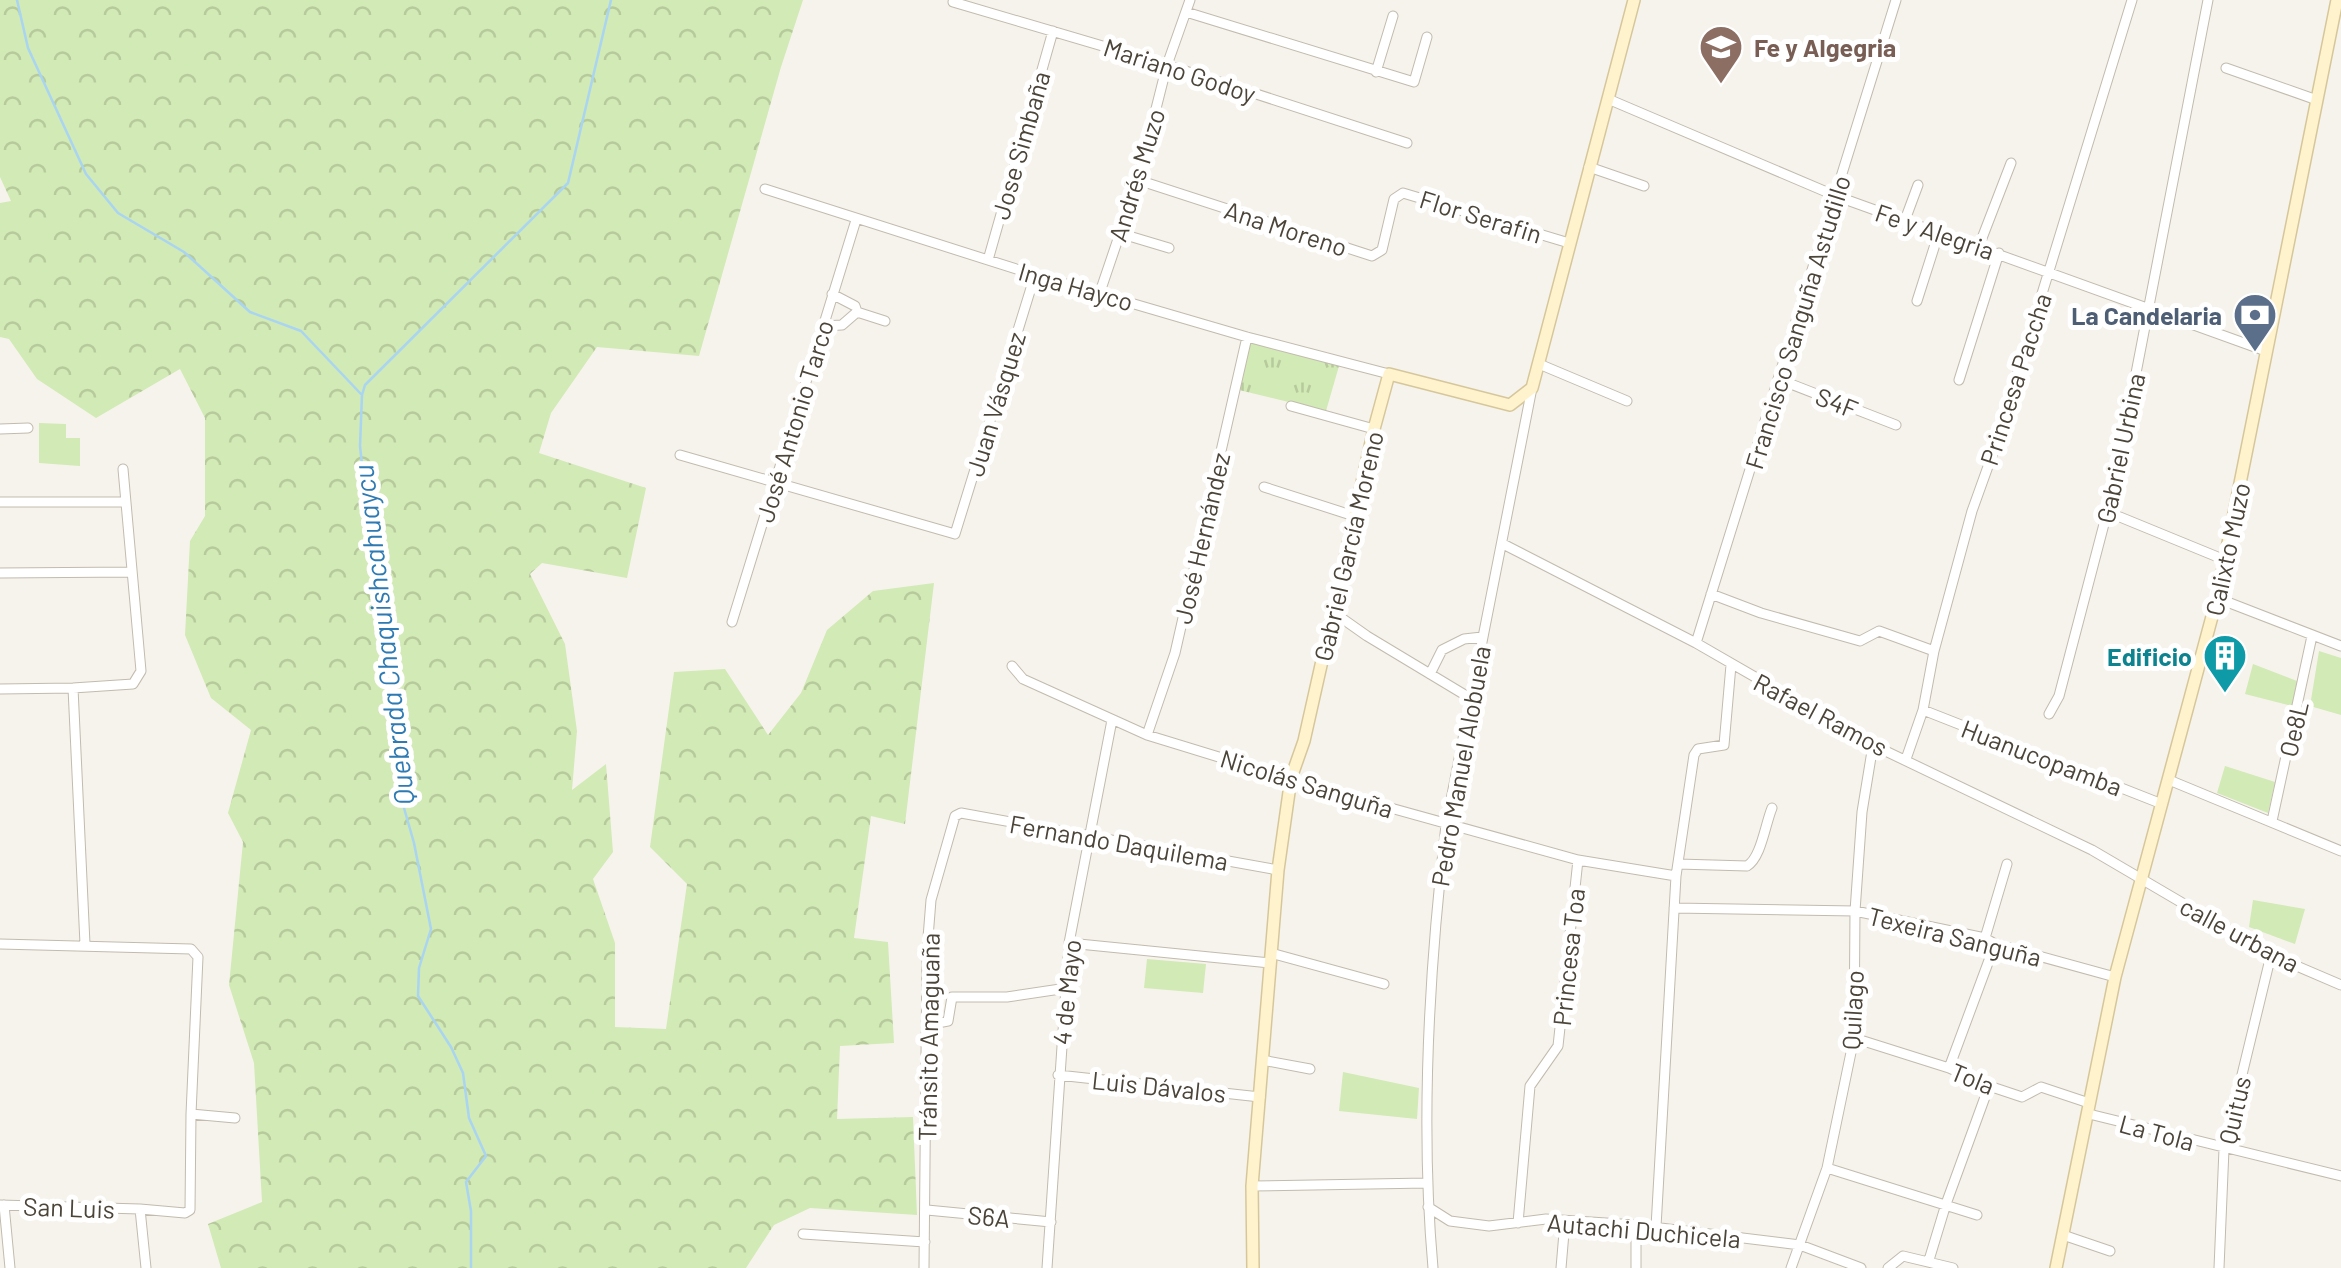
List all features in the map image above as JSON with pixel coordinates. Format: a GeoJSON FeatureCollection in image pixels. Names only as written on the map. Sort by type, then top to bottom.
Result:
{"type":"FeatureCollection","features":[{"type":"Feature","properties":{"kind":"street","name":"Andrés Muzo"},"geometry":{"type":"LineString","coordinates":[[1100,292],[1138,180],[1167,65],[1190,0]]}},
{"type":"Feature","properties":{"kind":"street"},"geometry":{"type":"LineString","coordinates":[[1390,374],[1510,405],[1532,388],[1634,0]]}},
{"type":"Feature","properties":{"kind":"street","name":"Francisco Sanguña Astudillo"},"geometry":{"type":"LineString","coordinates":[[1696,642],[1896,0]]}},
{"type":"Feature","properties":{"kind":"street","name":"Princesa Paccha"},"geometry":{"type":"LineString","coordinates":[[1906,759],[1923,710],[1934,651],[1972,511],[2132,0]]}},
{"type":"Feature","properties":{"kind":"street","name":"Gabriel Urbina"},"geometry":{"type":"LineString","coordinates":[[2049,714],[2059,696],[2115,482],[2208,0]]}},
{"type":"Feature","properties":{"kind":"street","name":"Calixto Muzo"},"geometry":{"type":"LineString","coordinates":[[2056,1268],[2115,977],[2217,598],[2337,0]]}},
{"type":"Feature","properties":{"kind":"street","name":"Mariano Godoy"},"geometry":{"type":"LineString","coordinates":[[953,2],[1054,30],[1407,142]]}},
{"type":"Feature","properties":{"kind":"street"},"geometry":{"type":"LineString","coordinates":[[1186,12],[1414,82],[1426,36]]}},
{"type":"Feature","properties":{"kind":"street"},"geometry":{"type":"LineString","coordinates":[[1376,72],[1393,16]]}},
{"type":"Feature","properties":{"kind":"street","name":"Jose Simbaña"},"geometry":{"type":"LineString","coordinates":[[988,260],[1054,30]]}},
{"type":"Feature","properties":{"kind":"street"},"geometry":{"type":"LineString","coordinates":[[2226,68],[2317,100]]}},
{"type":"Feature","properties":{"kind":"street","name":"Fe y Alegria"},"geometry":{"type":"LineString","coordinates":[[1608,99],[1836,196],[2266,351]]}},
{"type":"Feature","properties":{"kind":"street"},"geometry":{"type":"LineString","coordinates":[[1979,246],[2011,164]]}},
{"type":"Feature","properties":{"kind":"street"},"geometry":{"type":"LineString","coordinates":[[1589,167],[1644,186]]}},
{"type":"Feature","properties":{"kind":"street","name":"Ana Moreno"},"geometry":{"type":"LineString","coordinates":[[1138,180],[1372,256],[1382,250],[1394,198]]}},
{"type":"Feature","properties":{"kind":"street"},"geometry":{"type":"LineString","coordinates":[[1905,220],[1918,185]]}},
{"type":"Feature","properties":{"kind":"street","name":"Inga Hayco"},"geometry":{"type":"LineString","coordinates":[[765,188],[1034,274],[1247,337],[1390,374]]}},
{"type":"Feature","properties":{"kind":"street","name":"Flor Serafin"},"geometry":{"type":"LineString","coordinates":[[1394,198],[1404,193],[1569,243]]}},
{"type":"Feature","properties":{"kind":"street","name":"José Antonio Tarco"},"geometry":{"type":"LineString","coordinates":[[732,622],[856,220]]}},
{"type":"Feature","properties":{"kind":"street"},"geometry":{"type":"LineString","coordinates":[[1917,301],[1939,232]]}},
{"type":"Feature","properties":{"kind":"street"},"geometry":{"type":"LineString","coordinates":[[1119,233],[1170,248]]}},
{"type":"Feature","properties":{"kind":"street"},"geometry":{"type":"LineString","coordinates":[[1958,380],[1999,253]]}},
{"type":"Feature","properties":{"kind":"street","name":"Juan Vásquez"},"geometry":{"type":"LineString","coordinates":[[776,481],[954,534],[1034,274]]}},
{"type":"Feature","properties":{"kind":"street"},"geometry":{"type":"LineString","coordinates":[[832,294],[855,306],[857,312]]}},
{"type":"Feature","properties":{"kind":"street"},"geometry":{"type":"LineString","coordinates":[[857,312],[885,320]]}},
{"type":"Feature","properties":{"kind":"street"},"geometry":{"type":"LineString","coordinates":[[823,326],[842,325],[857,312]]}},
{"type":"Feature","properties":{"kind":"street","name":"José Hernández"},"geometry":{"type":"LineString","coordinates":[[1146,735],[1175,653],[1247,337]]}},
{"type":"Feature","properties":{"kind":"street"},"geometry":{"type":"LineString","coordinates":[[1539,364],[1627,401]]}},
{"type":"Feature","properties":{"kind":"street","name":"Gabriel García Moreno"},"geometry":{"type":"LineString","coordinates":[[1253,1268],[1252,1186],[1278,870],[1291,778],[1304,741],[1374,429],[1390,374]]}},
{"type":"Feature","properties":{"kind":"street","name":"S4F"},"geometry":{"type":"LineString","coordinates":[[1778,380],[1896,425]]}},
{"type":"Feature","properties":{"kind":"street","name":"Pedro Manuel Alobuela"},"geometry":{"type":"LineString","coordinates":[[1432,1266],[1427,1184],[1432,992],[1446,825],[1532,388]]}},
{"type":"Feature","properties":{"kind":"street"},"geometry":{"type":"LineString","coordinates":[[1292,406],[1374,429]]}},
{"type":"Feature","properties":{"kind":"street"},"geometry":{"type":"LineString","coordinates":[[0,428],[28,428]]}},
{"type":"Feature","properties":{"kind":"street"},"geometry":{"type":"LineString","coordinates":[[680,454],[776,481]]}},
{"type":"Feature","properties":{"kind":"street"},"geometry":{"type":"LineString","coordinates":[[0,689],[132,684],[139,678],[142,671],[123,469]]}},
{"type":"Feature","properties":{"kind":"street"},"geometry":{"type":"LineString","coordinates":[[1264,488],[1354,516]]}},
{"type":"Feature","properties":{"kind":"street"},"geometry":{"type":"LineString","coordinates":[[0,502],[125,502]]}},
{"type":"Feature","properties":{"kind":"street"},"geometry":{"type":"LineString","coordinates":[[2120,517],[2225,560]]}},
{"type":"Feature","properties":{"kind":"street","name":"Rafael Ramos"},"geometry":{"type":"LineString","coordinates":[[1503,544],[1696,642],[1874,745],[2092,850],[2142,880]]}},
{"type":"Feature","properties":{"kind":"street"},"geometry":{"type":"LineString","coordinates":[[0,573],[132,572]]}},
{"type":"Feature","properties":{"kind":"street"},"geometry":{"type":"LineString","coordinates":[[1710,594],[1860,641],[1878,630],[1934,651]]}},
{"type":"Feature","properties":{"kind":"street"},"geometry":{"type":"LineString","coordinates":[[2217,598],[2341,646]]}},
{"type":"Feature","properties":{"kind":"street"},"geometry":{"type":"LineString","coordinates":[[1333,612],[1470,698]]}},
{"type":"Feature","properties":{"kind":"street","name":"Oe8L"},"geometry":{"type":"LineString","coordinates":[[2272,821],[2312,636]]}},
{"type":"Feature","properties":{"kind":"street"},"geometry":{"type":"LineString","coordinates":[[1430,674],[1442,650],[1482,637]]}},
{"type":"Feature","properties":{"kind":"street"},"geometry":{"type":"LineString","coordinates":[[1656,1227],[1676,876],[1694,755],[1698,748],[1720,748],[1726,741],[1732,665]]}},
{"type":"Feature","properties":{"kind":"street","name":"Nicolás Sanguña"},"geometry":{"type":"LineString","coordinates":[[1012,666],[1022,679],[1146,735],[1446,825],[1578,860],[1676,876]]}},
{"type":"Feature","properties":{"kind":"street"},"geometry":{"type":"LineString","coordinates":[[73,688],[85,944]]}},
{"type":"Feature","properties":{"kind":"street","name":"Huanucopamba"},"geometry":{"type":"LineString","coordinates":[[1923,710],[2162,804]]}},
{"type":"Feature","properties":{"kind":"street","name":"4 de Mayo"},"geometry":{"type":"LineString","coordinates":[[1047,1268],[1069,943],[1112,720]]}},
{"type":"Feature","properties":{"kind":"street","name":"Quilago"},"geometry":{"type":"LineString","coordinates":[[1791,1268],[1827,1168],[1854,1038],[1855,912],[1862,812],[1874,745]]}},
{"type":"Feature","properties":{"kind":"street"},"geometry":{"type":"LineString","coordinates":[[2169,780],[2341,851]]}},
{"type":"Feature","properties":{"kind":"street"},"geometry":{"type":"LineString","coordinates":[[1678,864],[1747,866],[1758,856],[1772,808]]}},
{"type":"Feature","properties":{"kind":"street","name":"Fernando Daquilema"},"geometry":{"type":"LineString","coordinates":[[961,813],[1278,870]]}},
{"type":"Feature","properties":{"kind":"street","name":"Tránsito Amaguaña"},"geometry":{"type":"LineString","coordinates":[[924,1268],[930,900],[955,816],[961,813]]}},
{"type":"Feature","properties":{"kind":"street","name":"Princesa Toa"},"geometry":{"type":"LineString","coordinates":[[1518,1223],[1530,1086],[1558,1046],[1578,860]]}},
{"type":"Feature","properties":{"kind":"street"},"geometry":{"type":"LineString","coordinates":[[1949,1068],[1990,941],[2007,864]]}},
{"type":"Feature","properties":{"kind":"street","name":"calle urbana"},"geometry":{"type":"LineString","coordinates":[[2142,880],[2271,954],[2341,985]]}},
{"type":"Feature","properties":{"kind":"street","name":"Texeira Sanguña"},"geometry":{"type":"LineString","coordinates":[[1674,908],[1855,912],[1990,941],[2115,977]]}},
{"type":"Feature","properties":{"kind":"street"},"geometry":{"type":"LineString","coordinates":[[1069,943],[1270,958],[1384,984]]}},
{"type":"Feature","properties":{"kind":"street"},"geometry":{"type":"LineString","coordinates":[[0,944],[185,947],[196,952],[190,1210],[184,1213],[140,1209]]}},
{"type":"Feature","properties":{"kind":"street","name":"Quitus"},"geometry":{"type":"LineString","coordinates":[[2218,1268],[2224,1149],[2271,954]]}},
{"type":"Feature","properties":{"kind":"street"},"geometry":{"type":"LineString","coordinates":[[927,1025],[950,1019],[948,1006],[952,997],[1008,998],[1067,988]]}},
{"type":"Feature","properties":{"kind":"street","name":"Tola"},"geometry":{"type":"LineString","coordinates":[[1854,1038],[1949,1068],[2022,1097],[2041,1087],[2089,1108]]}},
{"type":"Feature","properties":{"kind":"street"},"geometry":{"type":"LineString","coordinates":[[1262,1060],[1310,1069]]}},
{"type":"Feature","properties":{"kind":"street","name":"Luis Dávalos"},"geometry":{"type":"LineString","coordinates":[[1058,1075],[1260,1097]]}},
{"type":"Feature","properties":{"kind":"street"},"geometry":{"type":"LineString","coordinates":[[1930,1260],[1989,1086]]}},
{"type":"Feature","properties":{"kind":"street","name":"La Tola"},"geometry":{"type":"LineString","coordinates":[[2089,1108],[2224,1149],[2341,1176]]}},
{"type":"Feature","properties":{"kind":"street"},"geometry":{"type":"LineString","coordinates":[[192,1114],[235,1118]]}},
{"type":"Feature","properties":{"kind":"street"},"geometry":{"type":"LineString","coordinates":[[1827,1168],[1976,1215]]}},
{"type":"Feature","properties":{"kind":"street"},"geometry":{"type":"LineString","coordinates":[[1252,1186],[1427,1184]]}},
{"type":"Feature","properties":{"kind":"street"},"geometry":{"type":"LineString","coordinates":[[2,1205],[10,1268]]}},
{"type":"Feature","properties":{"kind":"street","name":"San Luis"},"geometry":{"type":"LineString","coordinates":[[2,1205],[140,1209],[146,1268]]}},
{"type":"Feature","properties":{"kind":"street","name":"Autachi Duchicela"},"geometry":{"type":"LineString","coordinates":[[1428,1208],[1450,1220],[1489,1226],[1546,1219],[1656,1227],[1800,1245],[1861,1268]]}},
{"type":"Feature","properties":{"kind":"street","name":"S6A"},"geometry":{"type":"LineString","coordinates":[[927,1210],[1051,1222]]}},
{"type":"Feature","properties":{"kind":"street"},"geometry":{"type":"LineString","coordinates":[[1562,1268],[1565,1221]]}},
{"type":"Feature","properties":{"kind":"street"},"geometry":{"type":"LineString","coordinates":[[1636,1225],[1636,1268]]}},
{"type":"Feature","properties":{"kind":"street"},"geometry":{"type":"LineString","coordinates":[[803,1234],[925,1242]]}},
{"type":"Feature","properties":{"kind":"street"},"geometry":{"type":"LineString","coordinates":[[2063,1235],[2110,1251]]}},
{"type":"Feature","properties":{"kind":"street"},"geometry":{"type":"LineString","coordinates":[[1888,1268],[1903,1256],[1953,1268]]}},
{"type":"Feature","properties":{"kind":"green space"},"geometry":{"type":"Polygon","coordinates":[[[0,0],[803,0],[699,356],[597,347],[551,413],[539,453],[646,488],[627,578],[542,563],[530,574],[565,644],[577,731],[572,790],[606,764],[613,852],[593,879],[615,943],[615,1027],[666,1029],[687,884],[650,847],[674,672],[725,669],[768,735],[801,693],[827,630],[873,591],[934,583],[905,824],[871,816],[854,938],[888,942],[894,1043],[840,1046],[837,1119],[913,1117],[917,1215],[810,1208],[774,1225],[746,1268],[221,1268],[208,1224],[262,1202],[254,1063],[229,985],[243,842],[228,813],[251,730],[211,698],[185,635],[190,541],[205,516],[205,418],[180,369],[96,418],[37,379],[9,339],[0,337],[0,203],[11,201],[0,177],[0,0]]]}},
{"type":"Feature","properties":{"kind":"green space"},"geometry":{"type":"Polygon","coordinates":[[[1250,342],[1339,366],[1326,411],[1239,390],[1250,342]]]}},
{"type":"Feature","properties":{"kind":"green space"},"geometry":{"type":"Polygon","coordinates":[[[39,423],[66,424],[66,438],[80,438],[80,466],[39,463],[39,423]]]}},
{"type":"Feature","properties":{"kind":"green space"},"geometry":{"type":"Polygon","coordinates":[[[2319,651],[2341,658],[2341,715],[2310,706],[2319,651]]]}},
{"type":"Feature","properties":{"kind":"green space"},"geometry":{"type":"Polygon","coordinates":[[[2253,664],[2297,681],[2292,706],[2245,694],[2253,664]]]}},
{"type":"Feature","properties":{"kind":"green space"},"geometry":{"type":"Polygon","coordinates":[[[2225,766],[2275,782],[2268,813],[2217,793],[2225,766]]]}},
{"type":"Feature","properties":{"kind":"green space"},"geometry":{"type":"Polygon","coordinates":[[[2253,900],[2305,909],[2295,944],[2249,927],[2253,900]]]}},
{"type":"Feature","properties":{"kind":"green space"},"geometry":{"type":"Polygon","coordinates":[[[1147,959],[1206,964],[1203,993],[1144,988],[1147,959]]]}},
{"type":"Feature","properties":{"kind":"green space"},"geometry":{"type":"Polygon","coordinates":[[[1343,1072],[1419,1088],[1417,1119],[1339,1111],[1343,1072]]]}},
{"type":"Feature","properties":{"kind":"waterway"},"geometry":{"type":"LineString","coordinates":[[17,0],[28,48],[86,174],[118,213],[184,252],[250,312],[301,331],[361,394]]}},
{"type":"Feature","properties":{"kind":"waterway","name":"Quebrada Chaquishcahuaycu"},"geometry":{"type":"LineString","coordinates":[[471,1268],[471,1211],[466,1182],[486,1156],[469,1118],[463,1073],[418,996],[419,968],[431,929],[414,843],[396,780],[360,446],[362,395],[365,385],[568,183],[611,0]]}},
{"type":"Feature","properties":{"kind":"place","name":"Fe y Algegria"},"geometry":{"type":"Point","coordinates":[1721,85]}},
{"type":"Feature","properties":{"kind":"place","name":"La Candelaria"},"geometry":{"type":"Point","coordinates":[2255,353]}},
{"type":"Feature","properties":{"kind":"place","name":"Edificio"},"geometry":{"type":"Point","coordinates":[2225,694]}}]}
